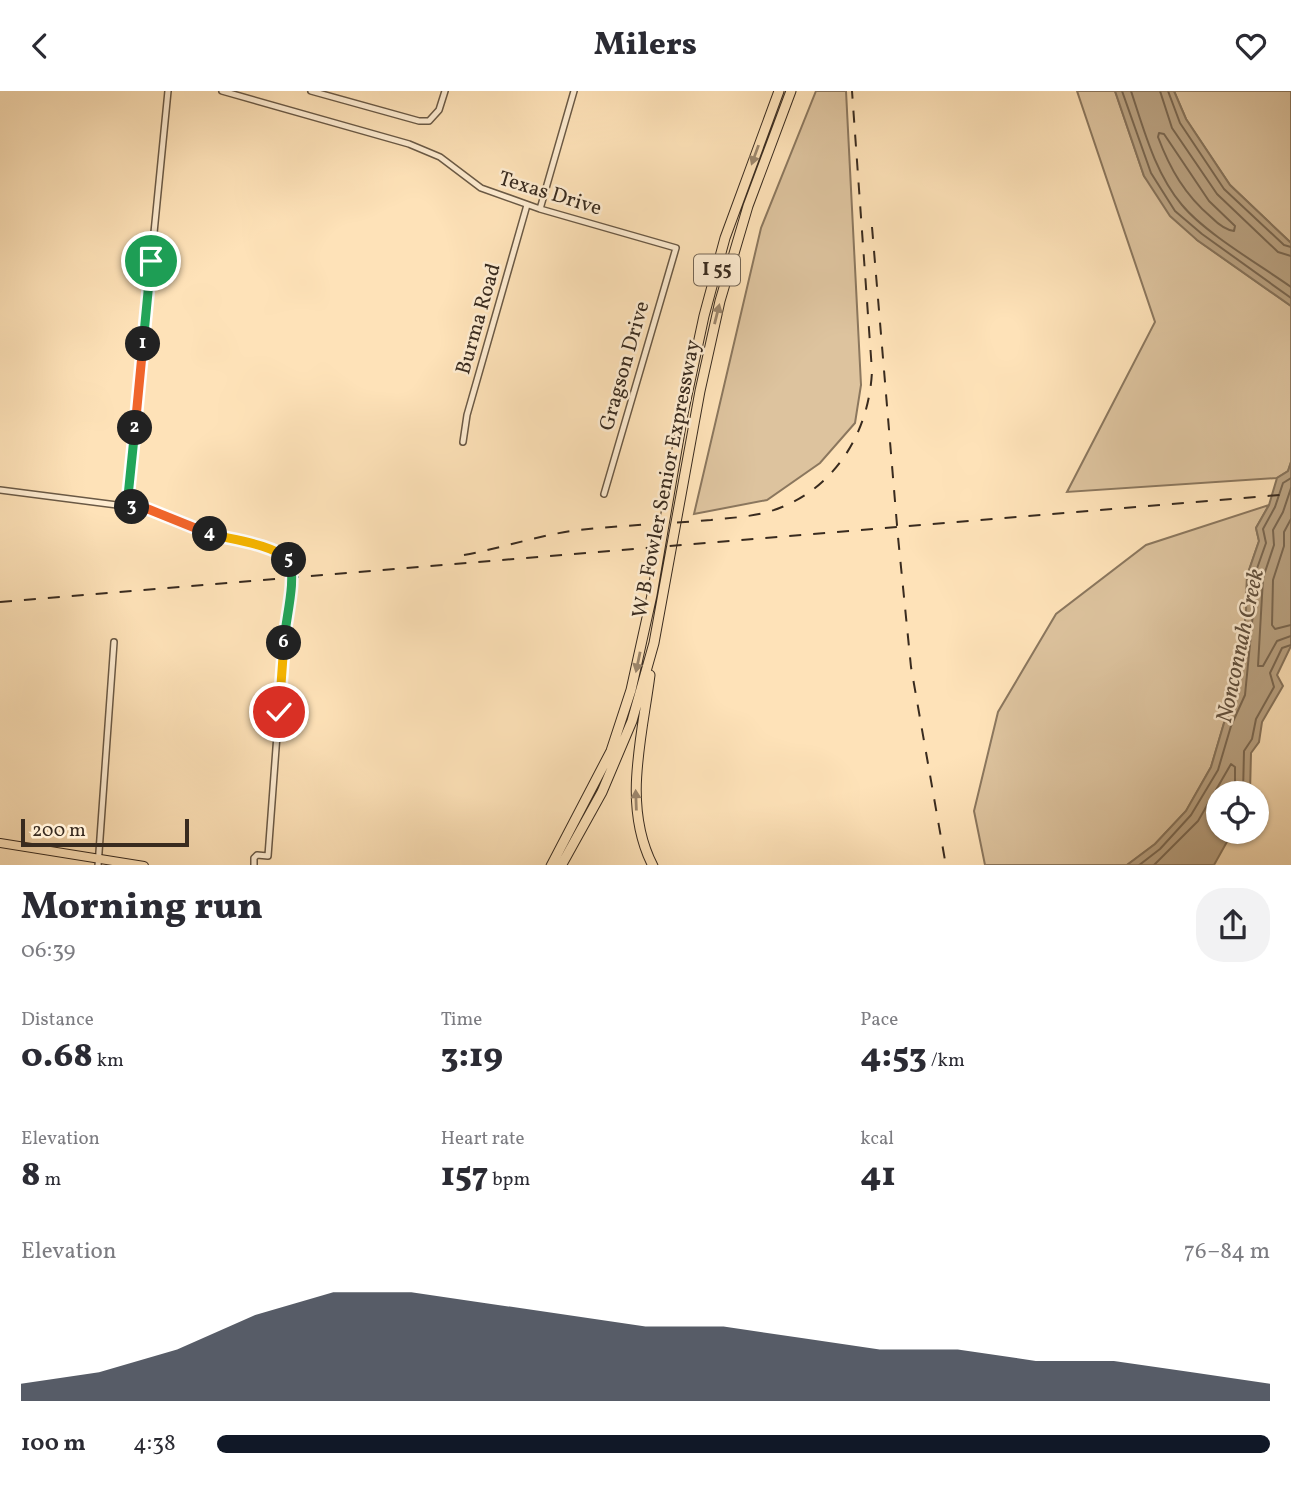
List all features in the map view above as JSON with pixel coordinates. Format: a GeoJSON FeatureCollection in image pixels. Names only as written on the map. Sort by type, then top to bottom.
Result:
{"type":"FeatureCollection","features":[{"type":"Feature","properties":{"kind":"highway","name":"W B Fowler Senior Expressway"},"geometry":{"type":"LineString","coordinates":[[552,865],[611,751],[631,690],[652,595],[683,414],[704,316],[725,238],[779,91]]}},
{"type":"Feature","properties":{"kind":"highway","name":"W B Fowler Senior Expressway"},"geometry":{"type":"LineString","coordinates":[[562,865],[607,780],[632,721],[654,643],[700,391],[720,301],[752,192],[791,91]]}},
{"type":"Feature","properties":{"kind":"highway"},"geometry":{"type":"LineString","coordinates":[[652,865],[643,848],[636,809],[636,775],[654,643]]}},
{"type":"Feature","properties":{"kind":"main road"},"geometry":{"type":"LineString","coordinates":[[0,843],[98,862],[132,865]]}},
{"type":"Feature","properties":{"kind":"street"},"geometry":{"type":"LineString","coordinates":[[127,506],[169,91]]}},
{"type":"Feature","properties":{"kind":"street","name":"Texas Drive"},"geometry":{"type":"LineString","coordinates":[[222,91],[409,143],[440,157],[481,188],[527,205],[676,248]]}},
{"type":"Feature","properties":{"kind":"street"},"geometry":{"type":"LineString","coordinates":[[311,91],[419,121],[429,121],[439,110],[445,91]]}},
{"type":"Feature","properties":{"kind":"street"},"geometry":{"type":"LineString","coordinates":[[540,209],[574,91]]}},
{"type":"Feature","properties":{"kind":"street","name":"Burma Road"},"geometry":{"type":"LineString","coordinates":[[463,442],[467,415],[527,205]]}},
{"type":"Feature","properties":{"kind":"street","name":"Gragson Drive"},"geometry":{"type":"LineString","coordinates":[[604,494],[676,248]]}},
{"type":"Feature","properties":{"kind":"street"},"geometry":{"type":"LineString","coordinates":[[0,491],[148,509],[197,530],[269,548],[283,554],[290,561],[290,593],[285,627],[268,856],[257,855],[254,865]]}},
{"type":"Feature","properties":{"kind":"street"},"geometry":{"type":"LineString","coordinates":[[98,862],[114,642]]}},
{"type":"Feature","properties":{"kind":"shaded area"},"geometry":{"type":"Polygon","coordinates":[[[816,91],[846,91],[861,385],[855,423],[820,463],[767,500],[694,514],[761,228],[816,91]]]}},
{"type":"Feature","properties":{"kind":"shaded area"},"geometry":{"type":"Polygon","coordinates":[[[1077,91],[1115,91],[1144,176],[1197,240],[1291,306],[1291,462],[1288,471],[1277,478],[1067,492],[1155,322],[1077,91]]]}},
{"type":"Feature","properties":{"kind":"shaded area"},"geometry":{"type":"Polygon","coordinates":[[[1174,91],[1291,91],[1291,243],[1230,185],[1186,119],[1174,91]]]}},
{"type":"Feature","properties":{"kind":"shaded area"},"geometry":{"type":"Polygon","coordinates":[[[1269,505],[1256,528],[1259,541],[1247,576],[1238,693],[1224,723],[1211,767],[1186,811],[1155,844],[1127,865],[985,865],[974,811],[998,712],[1056,614],[1146,545],[1269,505]]]}},
{"type":"Feature","properties":{"kind":"water"},"geometry":{"type":"Polygon","coordinates":[[[1115,91],[1174,91],[1186,119],[1230,185],[1291,243],[1291,306],[1197,240],[1170,216],[1144,176],[1115,91]]]}},
{"type":"Feature","properties":{"kind":"water"},"geometry":{"type":"Polygon","coordinates":[[[1291,462],[1291,646],[1277,675],[1283,686],[1262,722],[1259,742],[1251,753],[1250,781],[1206,781],[1206,844],[1226,844],[1214,865],[1127,865],[1155,844],[1186,811],[1211,767],[1224,723],[1238,693],[1247,576],[1259,541],[1256,528],[1269,505],[1277,478],[1288,471],[1291,462]]]}},
{"type":"Feature","properties":{"kind":"railway"},"geometry":{"type":"LineString","coordinates":[[464,555],[578,530],[711,520],[764,513],[787,505],[808,493],[842,460],[863,419],[872,371],[852,91]]}},
{"type":"Feature","properties":{"kind":"railway"},"geometry":{"type":"LineString","coordinates":[[872,227],[911,667],[946,865]]}},
{"type":"Feature","properties":{"kind":"railway"},"geometry":{"type":"LineString","coordinates":[[0,602],[1291,494]]}},
{"type":"Feature","properties":{"kind":"route"},"geometry":{"type":"LineString","coordinates":[[151,261],[127,506],[148,509],[197,530],[269,548],[283,554],[290,561],[290,593],[279,712]]}},
{"type":"Feature","properties":{"kind":"water label","name":"Nonconnah Creek"},"geometry":{"type":"Point","coordinates":[1241,646]}}]}
